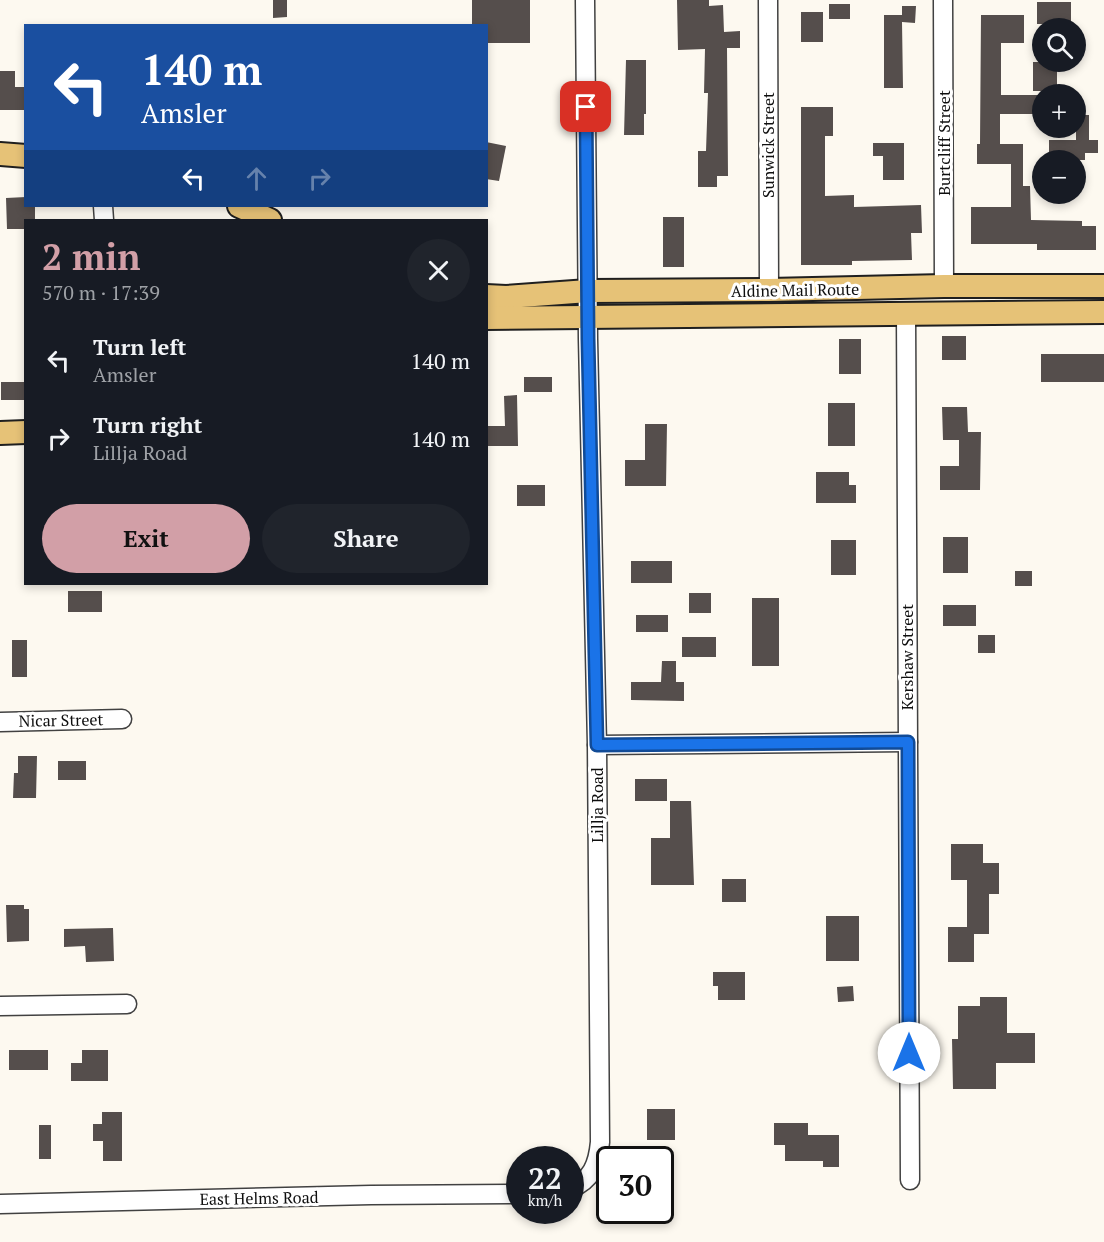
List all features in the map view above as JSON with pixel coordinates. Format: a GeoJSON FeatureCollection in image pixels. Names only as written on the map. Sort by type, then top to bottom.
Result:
{"type":"FeatureCollection","features":[{"type":"Feature","properties":{"kind":"main road"},"geometry":{"type":"LineString","coordinates":[[0,154],[24,156]]}},
{"type":"Feature","properties":{"kind":"main road"},"geometry":{"type":"LineString","coordinates":[[241,207],[268,219]]}},
{"type":"Feature","properties":{"kind":"main road","name":"Aldine Mail Route"},"geometry":{"type":"LineString","coordinates":[[488,296],[506,297],[588,291],[1104,286]]}},
{"type":"Feature","properties":{"kind":"main road","name":"Aldine Mail Route"},"geometry":{"type":"LineString","coordinates":[[488,318],[1104,312]]}},
{"type":"Feature","properties":{"kind":"main road"},"geometry":{"type":"LineString","coordinates":[[0,433],[24,432]]}},
{"type":"Feature","properties":{"kind":"street","name":"Lillja Road"},"geometry":{"type":"LineString","coordinates":[[584,1181],[598,1162],[600,1142],[597,745],[588,318],[585,0]]}},
{"type":"Feature","properties":{"kind":"street","name":"Sunwick Street"},"geometry":{"type":"LineString","coordinates":[[768,0],[769,291]]}},
{"type":"Feature","properties":{"kind":"street","name":"Burtcliff Street"},"geometry":{"type":"LineString","coordinates":[[944,0],[944,286]]}},
{"type":"Feature","properties":{"kind":"street","name":"Kershaw Street"},"geometry":{"type":"LineString","coordinates":[[906,313],[910,1180]]}},
{"type":"Feature","properties":{"kind":"street","name":"Nicar Street"},"geometry":{"type":"LineString","coordinates":[[0,722],[122,719]]}},
{"type":"Feature","properties":{"kind":"street"},"geometry":{"type":"LineString","coordinates":[[597,745],[908,742]]}},
{"type":"Feature","properties":{"kind":"street"},"geometry":{"type":"LineString","coordinates":[[0,1006],[127,1004]]}},
{"type":"Feature","properties":{"kind":"street","name":"East Helms Road"},"geometry":{"type":"LineString","coordinates":[[0,1204],[506,1194]]}},
{"type":"Feature","properties":{"kind":"building"},"geometry":{"type":"Polygon","coordinates":[[[273,0],[287,0],[287,17],[273,18],[273,0]]]}},
{"type":"Feature","properties":{"kind":"building"},"geometry":{"type":"Polygon","coordinates":[[[472,0],[530,0],[530,43],[488,43],[488,24],[472,24],[472,0]]]}},
{"type":"Feature","properties":{"kind":"building"},"geometry":{"type":"Polygon","coordinates":[[[677,0],[709,0],[709,6],[723,5],[724,32],[740,31],[740,48],[727,48],[728,176],[717,176],[717,187],[698,187],[698,151],[706,151],[708,93],[704,93],[705,49],[678,50],[677,0]]]}},
{"type":"Feature","properties":{"kind":"building"},"geometry":{"type":"Polygon","coordinates":[[[1037,2],[1071,2],[1071,18],[1037,18],[1037,2]]]}},
{"type":"Feature","properties":{"kind":"building"},"geometry":{"type":"Polygon","coordinates":[[[829,4],[850,4],[850,19],[829,19],[829,4]]]}},
{"type":"Feature","properties":{"kind":"building"},"geometry":{"type":"Polygon","coordinates":[[[902,6],[916,6],[915,23],[902,22],[903,88],[884,88],[884,15],[902,15],[902,6]]]}},
{"type":"Feature","properties":{"kind":"building"},"geometry":{"type":"Polygon","coordinates":[[[801,12],[823,12],[823,42],[801,42],[801,12]]]}},
{"type":"Feature","properties":{"kind":"building"},"geometry":{"type":"Polygon","coordinates":[[[981,15],[1024,15],[1024,43],[1001,43],[1001,95],[1032,95],[1032,114],[1000,114],[1000,144],[1023,144],[1023,186],[1030,186],[1031,220],[1082,221],[1082,226],[1096,226],[1096,250],[1037,250],[1037,244],[971,244],[971,207],[1011,207],[1011,164],[977,164],[977,144],[980,144],[981,15]]]}},
{"type":"Feature","properties":{"kind":"building"},"geometry":{"type":"Polygon","coordinates":[[[626,60],[646,60],[644,135],[624,135],[626,60]]]}},
{"type":"Feature","properties":{"kind":"building"},"geometry":{"type":"Polygon","coordinates":[[[0,71],[15,71],[15,87],[24,87],[24,110],[0,110],[0,71]]]}},
{"type":"Feature","properties":{"kind":"building"},"geometry":{"type":"Polygon","coordinates":[[[1033,72],[1057,72],[1057,84],[1033,84],[1033,72]]]}},
{"type":"Feature","properties":{"kind":"building"},"geometry":{"type":"Polygon","coordinates":[[[801,107],[833,107],[833,136],[825,136],[825,196],[854,195],[854,207],[921,205],[922,233],[911,233],[912,260],[852,261],[852,265],[801,265],[801,107]]]}},
{"type":"Feature","properties":{"kind":"building"},"geometry":{"type":"Polygon","coordinates":[[[1086,115],[1089,115],[1089,140],[1098,140],[1098,153],[1086,153],[1086,150],[1049,150],[1049,140],[1076,140],[1076,138],[1086,138],[1086,115]]]}},
{"type":"Feature","properties":{"kind":"building"},"geometry":{"type":"Polygon","coordinates":[[[488,142],[506,146],[499,181],[488,179],[488,142]]]}},
{"type":"Feature","properties":{"kind":"building"},"geometry":{"type":"Polygon","coordinates":[[[873,143],[904,143],[904,180],[883,180],[883,156],[873,156],[873,143]]]}},
{"type":"Feature","properties":{"kind":"building"},"geometry":{"type":"Polygon","coordinates":[[[24,197],[24,207],[35,207],[35,219],[24,219],[24,229],[7,229],[6,198],[24,197]]]}},
{"type":"Feature","properties":{"kind":"building"},"geometry":{"type":"Polygon","coordinates":[[[663,217],[684,217],[684,267],[663,267],[663,217]]]}},
{"type":"Feature","properties":{"kind":"building"},"geometry":{"type":"Polygon","coordinates":[[[942,336],[966,336],[966,360],[942,360],[942,336]]]}},
{"type":"Feature","properties":{"kind":"building"},"geometry":{"type":"Polygon","coordinates":[[[839,339],[861,339],[861,374],[839,374],[839,339]]]}},
{"type":"Feature","properties":{"kind":"building"},"geometry":{"type":"Polygon","coordinates":[[[1041,354],[1104,354],[1104,382],[1041,382],[1041,354]]]}},
{"type":"Feature","properties":{"kind":"building"},"geometry":{"type":"Polygon","coordinates":[[[524,377],[552,377],[552,392],[524,392],[524,377]]]}},
{"type":"Feature","properties":{"kind":"building"},"geometry":{"type":"Polygon","coordinates":[[[1,382],[24,382],[24,400],[1,400],[1,382]]]}},
{"type":"Feature","properties":{"kind":"building"},"geometry":{"type":"Polygon","coordinates":[[[517,395],[518,446],[488,446],[488,426],[505,426],[504,396],[517,395]]]}},
{"type":"Feature","properties":{"kind":"building"},"geometry":{"type":"Polygon","coordinates":[[[828,403],[855,403],[855,446],[828,446],[828,403]]]}},
{"type":"Feature","properties":{"kind":"building"},"geometry":{"type":"Polygon","coordinates":[[[942,407],[967,407],[968,432],[981,432],[980,490],[940,490],[940,466],[959,466],[959,440],[943,440],[942,407]]]}},
{"type":"Feature","properties":{"kind":"building"},"geometry":{"type":"Polygon","coordinates":[[[645,424],[667,424],[666,486],[625,486],[625,460],[645,460],[645,424]]]}},
{"type":"Feature","properties":{"kind":"building"},"geometry":{"type":"Polygon","coordinates":[[[816,472],[849,472],[849,485],[856,485],[856,503],[816,503],[816,472]]]}},
{"type":"Feature","properties":{"kind":"building"},"geometry":{"type":"Polygon","coordinates":[[[517,485],[545,485],[545,506],[517,506],[517,485]]]}},
{"type":"Feature","properties":{"kind":"building"},"geometry":{"type":"Polygon","coordinates":[[[943,537],[968,537],[968,573],[943,573],[943,537]]]}},
{"type":"Feature","properties":{"kind":"building"},"geometry":{"type":"Polygon","coordinates":[[[831,540],[856,540],[856,575],[831,575],[831,540]]]}},
{"type":"Feature","properties":{"kind":"building"},"geometry":{"type":"Polygon","coordinates":[[[631,561],[672,561],[672,583],[631,583],[631,561]]]}},
{"type":"Feature","properties":{"kind":"building"},"geometry":{"type":"Polygon","coordinates":[[[1015,571],[1032,571],[1032,586],[1015,586],[1015,571]]]}},
{"type":"Feature","properties":{"kind":"building"},"geometry":{"type":"Polygon","coordinates":[[[68,591],[102,591],[102,612],[68,612],[68,591]]]}},
{"type":"Feature","properties":{"kind":"building"},"geometry":{"type":"Polygon","coordinates":[[[689,593],[711,593],[711,613],[689,613],[689,593]]]}},
{"type":"Feature","properties":{"kind":"building"},"geometry":{"type":"Polygon","coordinates":[[[752,598],[779,598],[779,666],[752,666],[752,598]]]}},
{"type":"Feature","properties":{"kind":"building"},"geometry":{"type":"Polygon","coordinates":[[[943,605],[976,605],[976,626],[943,626],[943,605]]]}},
{"type":"Feature","properties":{"kind":"building"},"geometry":{"type":"Polygon","coordinates":[[[636,615],[668,615],[668,632],[636,632],[636,615]]]}},
{"type":"Feature","properties":{"kind":"building"},"geometry":{"type":"Polygon","coordinates":[[[978,635],[995,635],[995,653],[978,653],[978,635]]]}},
{"type":"Feature","properties":{"kind":"building"},"geometry":{"type":"Polygon","coordinates":[[[682,637],[716,637],[716,657],[682,657],[682,637]]]}},
{"type":"Feature","properties":{"kind":"building"},"geometry":{"type":"Polygon","coordinates":[[[12,640],[27,640],[27,677],[12,677],[12,640]]]}},
{"type":"Feature","properties":{"kind":"building"},"geometry":{"type":"Polygon","coordinates":[[[662,661],[676,661],[676,682],[684,682],[684,701],[631,700],[631,682],[661,682],[662,661]]]}},
{"type":"Feature","properties":{"kind":"building"},"geometry":{"type":"Polygon","coordinates":[[[18,756],[37,756],[36,798],[13,798],[14,773],[18,773],[18,756]]]}},
{"type":"Feature","properties":{"kind":"building"},"geometry":{"type":"Polygon","coordinates":[[[58,761],[86,761],[86,780],[58,780],[58,761]]]}},
{"type":"Feature","properties":{"kind":"building"},"geometry":{"type":"Polygon","coordinates":[[[635,779],[667,779],[667,801],[635,801],[635,779]]]}},
{"type":"Feature","properties":{"kind":"building"},"geometry":{"type":"Polygon","coordinates":[[[670,801],[691,801],[694,885],[651,885],[651,838],[670,838],[670,801]]]}},
{"type":"Feature","properties":{"kind":"building"},"geometry":{"type":"Polygon","coordinates":[[[951,844],[983,844],[983,863],[999,863],[999,894],[989,894],[989,934],[974,934],[974,962],[948,962],[948,927],[967,927],[967,880],[951,880],[951,844]]]}},
{"type":"Feature","properties":{"kind":"building"},"geometry":{"type":"Polygon","coordinates":[[[722,879],[746,879],[746,902],[722,902],[722,879]]]}},
{"type":"Feature","properties":{"kind":"building"},"geometry":{"type":"Polygon","coordinates":[[[6,905],[24,905],[24,909],[29,909],[29,941],[7,942],[6,905]]]}},
{"type":"Feature","properties":{"kind":"building"},"geometry":{"type":"Polygon","coordinates":[[[826,916],[859,916],[859,961],[826,961],[826,916]]]}},
{"type":"Feature","properties":{"kind":"building"},"geometry":{"type":"Polygon","coordinates":[[[113,928],[114,961],[86,962],[85,946],[64,947],[64,929],[113,928]]]}},
{"type":"Feature","properties":{"kind":"building"},"geometry":{"type":"Polygon","coordinates":[[[713,972],[745,972],[745,1000],[718,1000],[718,986],[713,986],[713,972]]]}},
{"type":"Feature","properties":{"kind":"building"},"geometry":{"type":"Polygon","coordinates":[[[853,986],[854,1001],[838,1002],[837,987],[853,986]]]}},
{"type":"Feature","properties":{"kind":"building"},"geometry":{"type":"Polygon","coordinates":[[[980,997],[1007,997],[1007,1033],[1035,1033],[1035,1063],[996,1063],[996,1089],[953,1089],[952,1039],[958,1039],[958,1006],[980,1006],[980,997]]]}},
{"type":"Feature","properties":{"kind":"building"},"geometry":{"type":"Polygon","coordinates":[[[9,1050],[48,1050],[48,1070],[9,1070],[9,1050]]]}},
{"type":"Feature","properties":{"kind":"building"},"geometry":{"type":"Polygon","coordinates":[[[82,1050],[108,1050],[108,1081],[71,1081],[71,1063],[82,1063],[82,1050]]]}},
{"type":"Feature","properties":{"kind":"building"},"geometry":{"type":"Polygon","coordinates":[[[647,1109],[675,1109],[675,1140],[647,1140],[647,1109]]]}},
{"type":"Feature","properties":{"kind":"building"},"geometry":{"type":"Polygon","coordinates":[[[102,1112],[122,1112],[122,1161],[103,1161],[103,1141],[93,1141],[93,1124],[102,1124],[102,1112]]]}},
{"type":"Feature","properties":{"kind":"building"},"geometry":{"type":"Polygon","coordinates":[[[774,1123],[808,1123],[808,1135],[839,1135],[839,1167],[823,1167],[823,1161],[785,1161],[785,1145],[774,1145],[774,1123]]]}},
{"type":"Feature","properties":{"kind":"building"},"geometry":{"type":"Polygon","coordinates":[[[39,1125],[51,1125],[51,1159],[39,1159],[39,1125]]]}},
{"type":"Feature","properties":{"kind":"route"},"geometry":{"type":"LineString","coordinates":[[586,107],[586,225],[597,745],[908,742],[909,1053]]}}]}
